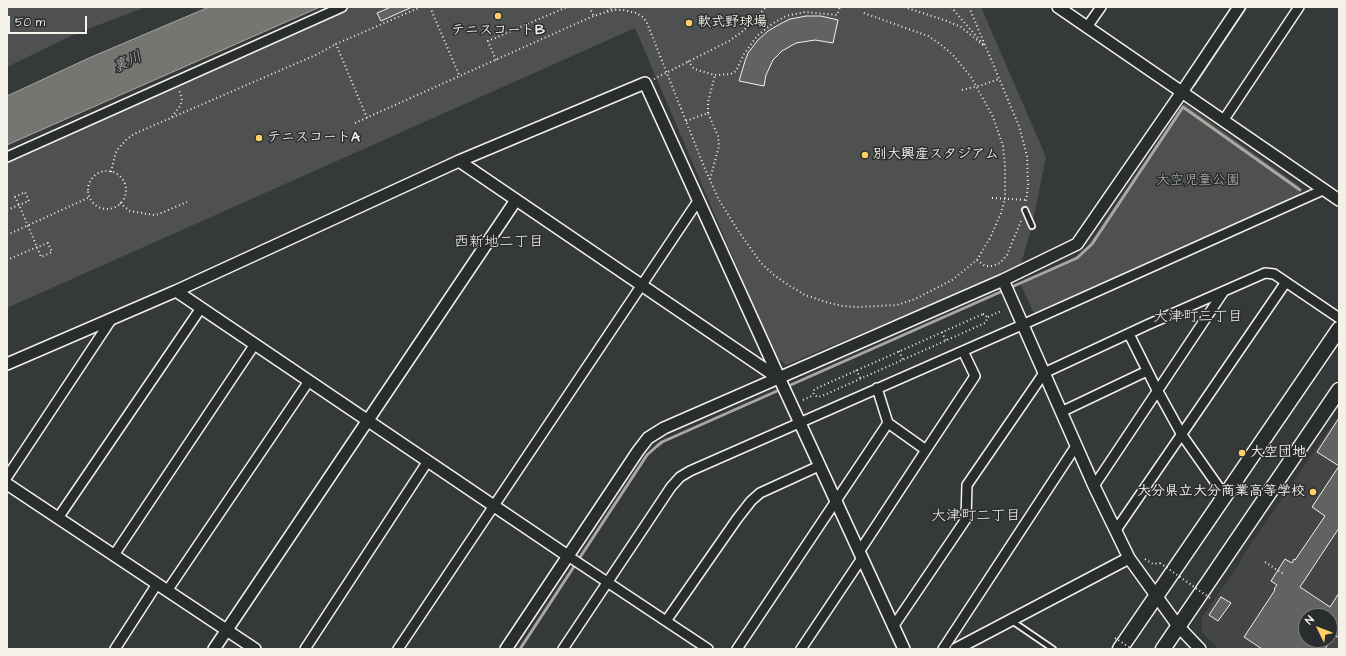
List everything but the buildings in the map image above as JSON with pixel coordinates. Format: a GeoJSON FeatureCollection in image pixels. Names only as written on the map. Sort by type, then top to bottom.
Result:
{"type":"FeatureCollection","features":[{"type":"Feature","properties":{"kind":"main road"},"geometry":{"type":"LineString","coordinates":[[1118,643],[1157,595],[1339,330]]}},
{"type":"Feature","properties":{"kind":"main road"},"geometry":{"type":"LineString","coordinates":[[1163,649],[1339,390]]}},
{"type":"Feature","properties":{"kind":"street"},"geometry":{"type":"LineString","coordinates":[[7,157],[342,7]]}},
{"type":"Feature","properties":{"kind":"street"},"geometry":{"type":"LineString","coordinates":[[1058,7],[1339,200]]}},
{"type":"Feature","properties":{"kind":"street"},"geometry":{"type":"LineString","coordinates":[[1087,27],[1101,7]]}},
{"type":"Feature","properties":{"kind":"street"},"geometry":{"type":"LineString","coordinates":[[506,649],[571,557],[638,451],[648,438],[664,428],[782,385],[1076,244],[1182,92],[1239,7]]}},
{"type":"Feature","properties":{"kind":"street"},"geometry":{"type":"LineString","coordinates":[[1223,121],[1299,7]]}},
{"type":"Feature","properties":{"kind":"street"},"geometry":{"type":"LineString","coordinates":[[7,364],[176,291],[460,161],[645,83],[904,649]]}},
{"type":"Feature","properties":{"kind":"street"},"geometry":{"type":"LineString","coordinates":[[460,161],[642,285],[782,385]]}},
{"type":"Feature","properties":{"kind":"street"},"geometry":{"type":"LineString","coordinates":[[563,649],[680,477],[708,462],[1022,325],[1323,190]]}},
{"type":"Feature","properties":{"kind":"street"},"geometry":{"type":"LineString","coordinates":[[214,649],[516,200]]}},
{"type":"Feature","properties":{"kind":"street"},"geometry":{"type":"LineString","coordinates":[[398,649],[698,200]]}},
{"type":"Feature","properties":{"kind":"street"},"geometry":{"type":"LineString","coordinates":[[893,627],[966,519],[967,485],[1044,373],[1147,325],[1265,273],[1274,274],[1339,318]]}},
{"type":"Feature","properties":{"kind":"street"},"geometry":{"type":"LineString","coordinates":[[1003,280],[1094,486],[1129,558],[1178,626],[1200,649]]}},
{"type":"Feature","properties":{"kind":"street"},"geometry":{"type":"LineString","coordinates":[[1116,530],[1286,282]]}},
{"type":"Feature","properties":{"kind":"street"},"geometry":{"type":"LineString","coordinates":[[176,291],[708,649]]}},
{"type":"Feature","properties":{"kind":"street"},"geometry":{"type":"LineString","coordinates":[[1094,486],[1224,291]]}},
{"type":"Feature","properties":{"kind":"street"},"geometry":{"type":"LineString","coordinates":[[58,518],[202,308]]}},
{"type":"Feature","properties":{"kind":"street"},"geometry":{"type":"LineString","coordinates":[[7,478],[111,320]]}},
{"type":"Feature","properties":{"kind":"street"},"geometry":{"type":"LineString","coordinates":[[1129,334],[1157,391],[1182,435],[1224,496]]}},
{"type":"Feature","properties":{"kind":"street"},"geometry":{"type":"LineString","coordinates":[[114,555],[255,344]]}},
{"type":"Feature","properties":{"kind":"street"},"geometry":{"type":"LineString","coordinates":[[801,649],[926,450],[975,376],[963,350]]}},
{"type":"Feature","properties":{"kind":"street"},"geometry":{"type":"LineString","coordinates":[[1061,412],[1147,371]]}},
{"type":"Feature","properties":{"kind":"street"},"geometry":{"type":"LineString","coordinates":[[167,591],[309,381]]}},
{"type":"Feature","properties":{"kind":"street"},"geometry":{"type":"LineString","coordinates":[[877,388],[888,423],[926,450]]}},
{"type":"Feature","properties":{"kind":"street"},"geometry":{"type":"LineString","coordinates":[[737,649],[835,500],[888,423]]}},
{"type":"Feature","properties":{"kind":"street"},"geometry":{"type":"LineString","coordinates":[[943,649],[1076,446]]}},
{"type":"Feature","properties":{"kind":"street"},"geometry":{"type":"LineString","coordinates":[[305,649],[428,461]]}},
{"type":"Feature","properties":{"kind":"street"},"geometry":{"type":"LineString","coordinates":[[666,621],[751,501],[760,493],[819,466]]}},
{"type":"Feature","properties":{"kind":"street"},"geometry":{"type":"LineString","coordinates":[[7,484],[255,649]]}},
{"type":"Feature","properties":{"kind":"street"},"geometry":{"type":"LineString","coordinates":[[956,649],[1129,558]]}},
{"type":"Feature","properties":{"kind":"street"},"geometry":{"type":"LineString","coordinates":[[115,649],[157,584]]}},
{"type":"Feature","properties":{"kind":"lane"},"geometry":{"type":"LineString","coordinates":[[1025,210],[1032,226]]}},
{"type":"Feature","properties":{"kind":"lane"},"geometry":{"type":"LineString","coordinates":[[1011,620],[1053,649]]}},
{"type":"Feature","properties":{"kind":"path"},"geometry":{"type":"LineString","coordinates":[[111,172],[114,155],[127,139],[134,134],[318,54],[336,44],[421,7]]}},
{"type":"Feature","properties":{"kind":"path"},"geometry":{"type":"LineString","coordinates":[[430,7],[460,77]]}},
{"type":"Feature","properties":{"kind":"path"},"geometry":{"type":"LineString","coordinates":[[496,60],[488,41],[567,7]]}},
{"type":"Feature","properties":{"kind":"path"},"geometry":{"type":"LineString","coordinates":[[589,7],[593,16],[616,7]]}},
{"type":"Feature","properties":{"kind":"path"},"geometry":{"type":"LineString","coordinates":[[645,83],[729,41],[743,31],[766,7]]}},
{"type":"Feature","properties":{"kind":"path"},"geometry":{"type":"LineString","coordinates":[[688,61],[694,69],[716,75],[731,74],[736,71],[744,54],[757,36],[772,24],[786,16],[805,12],[837,15],[840,7]]}},
{"type":"Feature","properties":{"kind":"path"},"geometry":{"type":"LineString","coordinates":[[904,7],[961,27],[985,46]]}},
{"type":"Feature","properties":{"kind":"path"},"geometry":{"type":"LineString","coordinates":[[951,7],[985,46]]}},
{"type":"Feature","properties":{"kind":"path"},"geometry":{"type":"LineString","coordinates":[[861,12],[928,36],[940,44],[953,55],[971,77],[993,116],[1003,146],[1005,166],[1005,199],[996,226],[977,260],[985,266],[992,266],[1000,263],[1007,255],[1025,210],[1028,184],[1027,156],[1019,126],[969,7]]}},
{"type":"Feature","properties":{"kind":"path"},"geometry":{"type":"LineString","coordinates":[[336,44],[367,118]]}},
{"type":"Feature","properties":{"kind":"path"},"geometry":{"type":"LineString","coordinates":[[710,179],[719,146],[718,136],[708,113],[708,102],[716,75]]}},
{"type":"Feature","properties":{"kind":"path"},"geometry":{"type":"LineString","coordinates":[[962,90],[999,79]]}},
{"type":"Feature","properties":{"kind":"path"},"geometry":{"type":"LineString","coordinates":[[171,118],[180,106],[182,98],[179,89],[174,82]]}},
{"type":"Feature","properties":{"kind":"path"},"geometry":{"type":"LineString","coordinates":[[686,121],[708,113]]}},
{"type":"Feature","properties":{"kind":"path"},"geometry":{"type":"LineString","coordinates":[[101,172],[111,172],[116,173],[120,177],[126,189],[125,196],[120,203],[115,207],[107,209],[94,204],[90,198],[88,190],[89,184],[94,176],[101,172]]}},
{"type":"Feature","properties":{"kind":"path"},"geometry":{"type":"LineString","coordinates":[[7,210],[19,205],[29,200],[25,192],[15,196],[19,205],[37,247],[41,257],[52,252],[48,242],[37,247],[7,260]]}},
{"type":"Feature","properties":{"kind":"path"},"geometry":{"type":"LineString","coordinates":[[7,235],[90,198]]}},
{"type":"Feature","properties":{"kind":"path"},"geometry":{"type":"LineString","coordinates":[[992,198],[1027,200]]}},
{"type":"Feature","properties":{"kind":"path"},"geometry":{"type":"LineString","coordinates":[[120,203],[130,211],[154,215],[187,202]]}},
{"type":"Feature","properties":{"kind":"path"},"geometry":{"type":"LineString","coordinates":[[802,400],[814,395],[816,397],[820,397],[861,379],[985,323],[987,317],[1001,311]]}},
{"type":"Feature","properties":{"kind":"path"},"geometry":{"type":"LineString","coordinates":[[814,395],[813,391],[815,389],[856,370],[982,314],[987,317]]}},
{"type":"Feature","properties":{"kind":"path"},"geometry":{"type":"LineString","coordinates":[[942,332],[946,340]]}},
{"type":"Feature","properties":{"kind":"path"},"geometry":{"type":"LineString","coordinates":[[899,351],[903,360]]}},
{"type":"Feature","properties":{"kind":"path"},"geometry":{"type":"LineString","coordinates":[[856,370],[861,379]]}},
{"type":"Feature","properties":{"kind":"path"},"geometry":{"type":"LineString","coordinates":[[1145,559],[1153,564],[1160,563],[1210,598]]}},
{"type":"Feature","properties":{"kind":"path"},"geometry":{"type":"LineString","coordinates":[[1265,562],[1286,575]]}},
{"type":"Feature","properties":{"kind":"path"},"geometry":{"type":"LineString","coordinates":[[1118,643],[1132,649]]}},
{"type":"Feature","properties":{"kind":"shaded area","name":"大分県立大分商業高等学校"},"geometry":{"type":"Polygon","coordinates":[[[1339,415],[1339,649],[1219,649],[1202,632],[1202,617],[1240,563],[1242,557],[1339,415]]]}},
{"type":"Feature","properties":{"kind":"green space"},"geometry":{"type":"Polygon","coordinates":[[[7,7],[146,7],[75,34],[7,67],[7,7]]]}},
{"type":"Feature","properties":{"kind":"green space"},"geometry":{"type":"Polygon","coordinates":[[[346,7],[981,7],[1046,157],[1032,226],[1020,267],[786,365],[775,356],[635,28],[7,308],[7,158],[346,7]]]}},
{"type":"Feature","properties":{"kind":"green space","name":"大空児童公園"},"geometry":{"type":"Polygon","coordinates":[[[1184,103],[1299,186],[1300,196],[1034,313],[1020,283],[1068,261],[1085,250],[1184,103]]]}},
{"type":"Feature","properties":{"kind":"water","name":"裏川"},"geometry":{"type":"Polygon","coordinates":[[[209,7],[320,7],[7,145],[7,96],[89,58],[209,7]]]}},
{"type":"Feature","properties":{"kind":"waterway"},"geometry":{"type":"LineString","coordinates":[[1194,85],[1246,7]]}},
{"type":"Feature","properties":{"kind":"waterway"},"geometry":{"type":"LineString","coordinates":[[520,649],[647,455],[657,446],[662,442],[1077,258],[1092,244],[1183,107],[1300,190]]}},
{"type":"Feature","properties":{"kind":"place","name":"テニスコートB"},"geometry":{"type":"Point","coordinates":[498,16]}},
{"type":"Feature","properties":{"kind":"place","name":"軟式野球場"},"geometry":{"type":"Point","coordinates":[689,23]}},
{"type":"Feature","properties":{"kind":"place","name":"テニスコートA"},"geometry":{"type":"Point","coordinates":[259,138]}},
{"type":"Feature","properties":{"kind":"place","name":"別大興産スタジアム"},"geometry":{"type":"Point","coordinates":[865,155]}},
{"type":"Feature","properties":{"kind":"place","name":"大空団地"},"geometry":{"type":"Point","coordinates":[1242,453]}},
{"type":"Feature","properties":{"kind":"place","name":"大分県立大分商業高等学校"},"geometry":{"type":"Point","coordinates":[1313,492]}},
{"type":"Feature","properties":{"kind":"district","name":"西新地二丁目"},"geometry":{"type":"Point","coordinates":[499,243]}},
{"type":"Feature","properties":{"kind":"district","name":"大津町三丁目"},"geometry":{"type":"Point","coordinates":[1198,318]}},
{"type":"Feature","properties":{"kind":"district","name":"大津町二丁目"},"geometry":{"type":"Point","coordinates":[976,517]}}]}
